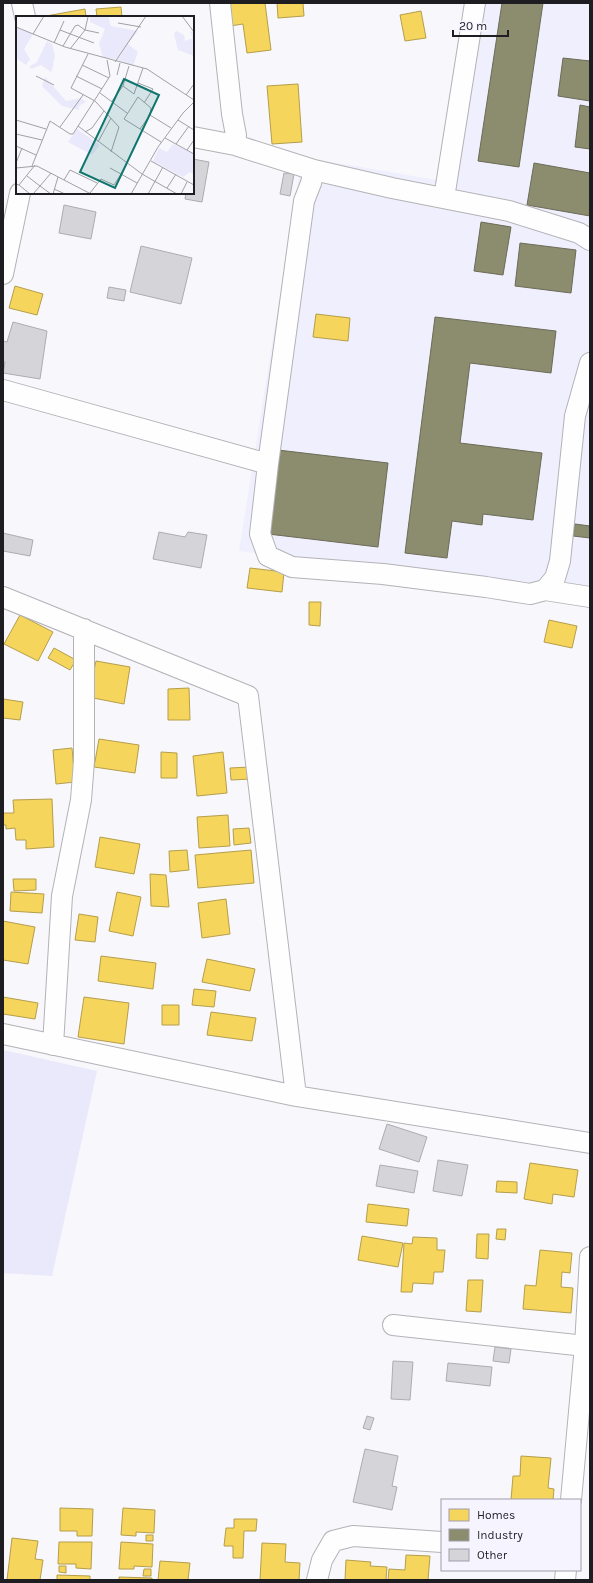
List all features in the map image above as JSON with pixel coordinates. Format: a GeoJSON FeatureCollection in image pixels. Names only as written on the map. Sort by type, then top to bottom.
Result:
{"type":"FeatureCollection","features":[{"type":"Feature","properties":{"kind":"street"},"geometry":{"type":"LineString","coordinates":[[22,3],[25,16]]}},
{"type":"Feature","properties":{"kind":"street"},"geometry":{"type":"LineString","coordinates":[[220,3],[232,114],[236,135],[235,145]]}},
{"type":"Feature","properties":{"kind":"street"},"geometry":{"type":"LineString","coordinates":[[444,198],[475,3]]}},
{"type":"Feature","properties":{"kind":"street"},"geometry":{"type":"LineString","coordinates":[[194,137],[235,145],[314,170],[509,211],[579,233],[590,240]]}},
{"type":"Feature","properties":{"kind":"street"},"geometry":{"type":"LineString","coordinates":[[314,170],[304,201],[268,464],[260,534],[268,556],[292,567],[383,574],[530,594],[545,590],[590,596]]}},
{"type":"Feature","properties":{"kind":"street"},"geometry":{"type":"LineString","coordinates":[[3,274],[20,194]]}},
{"type":"Feature","properties":{"kind":"street"},"geometry":{"type":"LineString","coordinates":[[545,590],[555,578],[560,561],[575,416],[590,363]]}},
{"type":"Feature","properties":{"kind":"street"},"geometry":{"type":"LineString","coordinates":[[3,390],[268,464]]}},
{"type":"Feature","properties":{"kind":"street"},"geometry":{"type":"LineString","coordinates":[[3,597],[248,696],[296,1096]]}},
{"type":"Feature","properties":{"kind":"street"},"geometry":{"type":"LineString","coordinates":[[52,1045],[62,896],[81,800],[84,761],[84,629]]}},
{"type":"Feature","properties":{"kind":"street"},"geometry":{"type":"LineString","coordinates":[[3,1034],[296,1096],[590,1143]]}},
{"type":"Feature","properties":{"kind":"street"},"geometry":{"type":"LineString","coordinates":[[570,1499],[588,1346],[590,1257]]}},
{"type":"Feature","properties":{"kind":"street"},"geometry":{"type":"LineString","coordinates":[[393,1325],[588,1346]]}},
{"type":"Feature","properties":{"kind":"street"},"geometry":{"type":"LineString","coordinates":[[317,1580],[322,1560],[333,1541],[353,1536],[441,1542]]}},
{"type":"Feature","properties":{"kind":"shaded area"},"geometry":{"type":"Polygon","coordinates":[[[483,3],[590,3],[590,595],[239,551],[302,157],[454,183],[483,3]]]}},
{"type":"Feature","properties":{"kind":"shaded area"},"geometry":{"type":"Polygon","coordinates":[[[3,1050],[97,1071],[52,1276],[3,1273],[3,1050]]]}},
{"type":"Feature","properties":{"kind":"building: Homes"},"geometry":{"type":"Polygon","coordinates":[[[227,3],[265,3],[271,50],[247,53],[243,24],[230,26],[227,3]]]}},
{"type":"Feature","properties":{"kind":"building: Homes"},"geometry":{"type":"Polygon","coordinates":[[[277,3],[303,3],[304,16],[278,18],[277,3]]]}},
{"type":"Feature","properties":{"kind":"building: Homes"},"geometry":{"type":"Polygon","coordinates":[[[121,7],[122,16],[97,16],[96,9],[121,7]]]}},
{"type":"Feature","properties":{"kind":"building: Homes"},"geometry":{"type":"Polygon","coordinates":[[[85,9],[86,16],[46,16],[85,9]]]}},
{"type":"Feature","properties":{"kind":"building: Homes"},"geometry":{"type":"Polygon","coordinates":[[[421,11],[426,38],[405,41],[400,15],[421,11]]]}},
{"type":"Feature","properties":{"kind":"building: Homes"},"geometry":{"type":"Polygon","coordinates":[[[298,84],[302,142],[272,144],[267,86],[298,84]]]}},
{"type":"Feature","properties":{"kind":"building: Homes"},"geometry":{"type":"Polygon","coordinates":[[[15,286],[43,294],[37,315],[9,308],[15,286]]]}},
{"type":"Feature","properties":{"kind":"building: Homes"},"geometry":{"type":"Polygon","coordinates":[[[316,314],[350,318],[348,341],[313,337],[316,314]]]}},
{"type":"Feature","properties":{"kind":"building: Homes"},"geometry":{"type":"Polygon","coordinates":[[[250,568],[284,572],[282,592],[247,588],[250,568]]]}},
{"type":"Feature","properties":{"kind":"building: Homes"},"geometry":{"type":"Polygon","coordinates":[[[309,602],[321,602],[320,626],[309,625],[309,602]]]}},
{"type":"Feature","properties":{"kind":"building: Homes"},"geometry":{"type":"Polygon","coordinates":[[[20,615],[53,632],[38,661],[4,644],[20,615]]]}},
{"type":"Feature","properties":{"kind":"building: Homes"},"geometry":{"type":"Polygon","coordinates":[[[549,620],[577,626],[572,648],[544,642],[549,620]]]}},
{"type":"Feature","properties":{"kind":"building: Homes"},"geometry":{"type":"Polygon","coordinates":[[[54,648],[76,660],[70,670],[48,658],[54,648]]]}},
{"type":"Feature","properties":{"kind":"building: Homes"},"geometry":{"type":"Polygon","coordinates":[[[96,661],[130,667],[124,704],[88,697],[96,661]]]}},
{"type":"Feature","properties":{"kind":"building: Homes"},"geometry":{"type":"Polygon","coordinates":[[[189,688],[190,720],[168,720],[168,689],[189,688]]]}},
{"type":"Feature","properties":{"kind":"building: Homes"},"geometry":{"type":"Polygon","coordinates":[[[3,699],[23,702],[20,720],[3,718],[3,699]]]}},
{"type":"Feature","properties":{"kind":"building: Homes"},"geometry":{"type":"Polygon","coordinates":[[[99,739],[139,745],[135,773],[94,767],[99,739]]]}},
{"type":"Feature","properties":{"kind":"building: Homes"},"geometry":{"type":"Polygon","coordinates":[[[72,748],[75,782],[56,784],[53,750],[72,748]]]}},
{"type":"Feature","properties":{"kind":"building: Homes"},"geometry":{"type":"Polygon","coordinates":[[[161,752],[177,753],[177,778],[161,778],[161,752]]]}},
{"type":"Feature","properties":{"kind":"building: Homes"},"geometry":{"type":"Polygon","coordinates":[[[223,752],[227,793],[197,796],[193,756],[223,752]]]}},
{"type":"Feature","properties":{"kind":"building: Homes"},"geometry":{"type":"Polygon","coordinates":[[[250,767],[251,779],[231,780],[230,768],[250,767]]]}},
{"type":"Feature","properties":{"kind":"building: Homes"},"geometry":{"type":"Polygon","coordinates":[[[52,799],[54,847],[26,849],[26,840],[16,840],[15,828],[6,829],[6,825],[3,825],[3,813],[14,813],[13,800],[52,799]]]}},
{"type":"Feature","properties":{"kind":"building: Homes"},"geometry":{"type":"Polygon","coordinates":[[[228,815],[230,846],[199,848],[197,817],[228,815]]]}},
{"type":"Feature","properties":{"kind":"building: Homes"},"geometry":{"type":"Polygon","coordinates":[[[249,828],[251,843],[234,845],[233,829],[249,828]]]}},
{"type":"Feature","properties":{"kind":"building: Homes"},"geometry":{"type":"Polygon","coordinates":[[[100,837],[140,844],[134,874],[95,867],[100,837]]]}},
{"type":"Feature","properties":{"kind":"building: Homes"},"geometry":{"type":"Polygon","coordinates":[[[187,850],[189,870],[170,872],[169,851],[187,850]]]}},
{"type":"Feature","properties":{"kind":"building: Homes"},"geometry":{"type":"Polygon","coordinates":[[[251,850],[254,883],[198,888],[195,855],[251,850]]]}},
{"type":"Feature","properties":{"kind":"building: Homes"},"geometry":{"type":"Polygon","coordinates":[[[150,874],[166,875],[169,907],[151,906],[150,874]]]}},
{"type":"Feature","properties":{"kind":"building: Homes"},"geometry":{"type":"Polygon","coordinates":[[[13,879],[36,879],[36,890],[14,891],[13,879]]]}},
{"type":"Feature","properties":{"kind":"building: Homes"},"geometry":{"type":"Polygon","coordinates":[[[11,892],[44,894],[42,913],[10,911],[11,892]]]}},
{"type":"Feature","properties":{"kind":"building: Homes"},"geometry":{"type":"Polygon","coordinates":[[[117,892],[141,897],[133,936],[109,931],[117,892]]]}},
{"type":"Feature","properties":{"kind":"building: Homes"},"geometry":{"type":"Polygon","coordinates":[[[226,899],[230,934],[202,938],[198,903],[226,899]]]}},
{"type":"Feature","properties":{"kind":"building: Homes"},"geometry":{"type":"Polygon","coordinates":[[[79,914],[98,917],[95,942],[75,940],[79,914]]]}},
{"type":"Feature","properties":{"kind":"building: Homes"},"geometry":{"type":"Polygon","coordinates":[[[3,921],[35,927],[28,964],[3,960],[3,921]]]}},
{"type":"Feature","properties":{"kind":"building: Homes"},"geometry":{"type":"Polygon","coordinates":[[[101,956],[156,963],[153,989],[98,981],[101,956]]]}},
{"type":"Feature","properties":{"kind":"building: Homes"},"geometry":{"type":"Polygon","coordinates":[[[207,959],[255,969],[250,991],[202,982],[207,959]]]}},
{"type":"Feature","properties":{"kind":"building: Homes"},"geometry":{"type":"Polygon","coordinates":[[[194,989],[216,991],[214,1007],[192,1005],[194,989]]]}},
{"type":"Feature","properties":{"kind":"building: Homes"},"geometry":{"type":"Polygon","coordinates":[[[3,997],[38,1003],[35,1019],[3,1014],[3,997]]]}},
{"type":"Feature","properties":{"kind":"building: Homes"},"geometry":{"type":"Polygon","coordinates":[[[84,997],[129,1003],[124,1044],[78,1037],[84,997]]]}},
{"type":"Feature","properties":{"kind":"building: Homes"},"geometry":{"type":"Polygon","coordinates":[[[162,1005],[179,1005],[179,1025],[162,1025],[162,1005]]]}},
{"type":"Feature","properties":{"kind":"building: Homes"},"geometry":{"type":"Polygon","coordinates":[[[211,1012],[256,1018],[252,1041],[207,1035],[211,1012]]]}},
{"type":"Feature","properties":{"kind":"building: Homes"},"geometry":{"type":"Polygon","coordinates":[[[530,1163],[578,1170],[574,1197],[553,1194],[552,1204],[524,1199],[530,1163]]]}},
{"type":"Feature","properties":{"kind":"building: Homes"},"geometry":{"type":"Polygon","coordinates":[[[497,1181],[517,1182],[517,1193],[496,1192],[497,1181]]]}},
{"type":"Feature","properties":{"kind":"building: Homes"},"geometry":{"type":"Polygon","coordinates":[[[368,1204],[409,1209],[407,1226],[366,1222],[368,1204]]]}},
{"type":"Feature","properties":{"kind":"building: Homes"},"geometry":{"type":"Polygon","coordinates":[[[497,1229],[506,1229],[505,1240],[496,1239],[497,1229]]]}},
{"type":"Feature","properties":{"kind":"building: Homes"},"geometry":{"type":"Polygon","coordinates":[[[477,1234],[489,1234],[488,1259],[476,1258],[477,1234]]]}},
{"type":"Feature","properties":{"kind":"building: Homes"},"geometry":{"type":"Polygon","coordinates":[[[362,1236],[403,1243],[398,1267],[358,1260],[362,1236]]]}},
{"type":"Feature","properties":{"kind":"building: Homes"},"geometry":{"type":"Polygon","coordinates":[[[413,1237],[437,1238],[437,1250],[445,1250],[443,1272],[434,1272],[433,1284],[413,1283],[412,1292],[401,1292],[404,1243],[412,1244],[413,1237]]]}},
{"type":"Feature","properties":{"kind":"building: Homes"},"geometry":{"type":"Polygon","coordinates":[[[540,1250],[572,1253],[570,1273],[562,1272],[561,1287],[573,1288],[571,1313],[523,1309],[525,1285],[536,1286],[540,1250]]]}},
{"type":"Feature","properties":{"kind":"building: Homes"},"geometry":{"type":"Polygon","coordinates":[[[468,1280],[483,1280],[481,1312],[466,1311],[468,1280]]]}},
{"type":"Feature","properties":{"kind":"building: Homes"},"geometry":{"type":"Polygon","coordinates":[[[521,1456],[551,1458],[548,1488],[554,1489],[553,1499],[511,1499],[513,1476],[520,1476],[521,1456]]]}},
{"type":"Feature","properties":{"kind":"building: Homes"},"geometry":{"type":"Polygon","coordinates":[[[60,1508],[93,1509],[92,1536],[77,1536],[77,1531],[60,1531],[60,1508]]]}},
{"type":"Feature","properties":{"kind":"building: Homes"},"geometry":{"type":"Polygon","coordinates":[[[123,1508],[155,1510],[154,1533],[136,1532],[136,1536],[121,1535],[123,1508]]]}},
{"type":"Feature","properties":{"kind":"building: Homes"},"geometry":{"type":"Polygon","coordinates":[[[234,1519],[257,1519],[256,1531],[244,1531],[243,1558],[233,1558],[233,1546],[224,1546],[226,1528],[234,1528],[234,1519]]]}},
{"type":"Feature","properties":{"kind":"building: Homes"},"geometry":{"type":"Polygon","coordinates":[[[146,1535],[153,1535],[153,1541],[146,1541],[146,1535]]]}},
{"type":"Feature","properties":{"kind":"building: Homes"},"geometry":{"type":"Polygon","coordinates":[[[12,1538],[38,1541],[35,1559],[43,1560],[40,1580],[7,1580],[12,1538]]]}},
{"type":"Feature","properties":{"kind":"building: Homes"},"geometry":{"type":"Polygon","coordinates":[[[59,1542],[92,1542],[91,1569],[76,1568],[76,1564],[58,1564],[59,1542]]]}},
{"type":"Feature","properties":{"kind":"building: Homes"},"geometry":{"type":"Polygon","coordinates":[[[121,1542],[153,1544],[152,1567],[134,1566],[134,1569],[119,1569],[121,1542]]]}},
{"type":"Feature","properties":{"kind":"building: Homes"},"geometry":{"type":"Polygon","coordinates":[[[262,1543],[286,1544],[285,1562],[300,1563],[299,1580],[260,1580],[262,1543]]]}},
{"type":"Feature","properties":{"kind":"building: Homes"},"geometry":{"type":"Polygon","coordinates":[[[406,1555],[430,1556],[428,1580],[388,1580],[389,1569],[405,1570],[406,1555]]]}},
{"type":"Feature","properties":{"kind":"building: Homes"},"geometry":{"type":"Polygon","coordinates":[[[346,1560],[371,1562],[370,1566],[387,1567],[386,1580],[345,1580],[346,1560]]]}},
{"type":"Feature","properties":{"kind":"building: Homes"},"geometry":{"type":"Polygon","coordinates":[[[160,1561],[190,1563],[188,1580],[158,1580],[160,1561]]]}},
{"type":"Feature","properties":{"kind":"building: Homes"},"geometry":{"type":"Polygon","coordinates":[[[59,1566],[66,1566],[66,1573],[59,1572],[59,1566]]]}},
{"type":"Feature","properties":{"kind":"building: Homes"},"geometry":{"type":"Polygon","coordinates":[[[144,1569],[151,1569],[151,1576],[143,1576],[144,1569]]]}},
{"type":"Feature","properties":{"kind":"building: Homes"},"geometry":{"type":"Polygon","coordinates":[[[57,1575],[90,1576],[90,1580],[57,1580],[57,1575]]]}},
{"type":"Feature","properties":{"kind":"building: Homes"},"geometry":{"type":"Polygon","coordinates":[[[119,1577],[152,1578],[152,1580],[119,1580],[119,1577]]]}},
{"type":"Feature","properties":{"kind":"building: Industry"},"geometry":{"type":"Polygon","coordinates":[[[502,3],[543,3],[519,167],[478,161],[502,3]]]}},
{"type":"Feature","properties":{"kind":"building: Industry"},"geometry":{"type":"Polygon","coordinates":[[[563,58],[590,61],[590,101],[558,96],[563,58]]]}},
{"type":"Feature","properties":{"kind":"building: Industry"},"geometry":{"type":"Polygon","coordinates":[[[580,105],[590,107],[590,149],[575,147],[580,105]]]}},
{"type":"Feature","properties":{"kind":"building: Industry"},"geometry":{"type":"Polygon","coordinates":[[[534,163],[590,173],[590,216],[527,205],[534,163]]]}},
{"type":"Feature","properties":{"kind":"building: Industry"},"geometry":{"type":"Polygon","coordinates":[[[481,222],[511,227],[503,275],[474,271],[481,222]]]}},
{"type":"Feature","properties":{"kind":"building: Industry"},"geometry":{"type":"Polygon","coordinates":[[[520,243],[576,250],[571,293],[515,286],[520,243]]]}},
{"type":"Feature","properties":{"kind":"building: Industry"},"geometry":{"type":"Polygon","coordinates":[[[435,317],[556,331],[551,373],[470,363],[460,443],[542,453],[533,520],[483,514],[482,525],[452,521],[447,558],[405,553],[435,317]]]}},
{"type":"Feature","properties":{"kind":"building: Industry"},"geometry":{"type":"Polygon","coordinates":[[[278,450],[388,463],[378,547],[268,534],[278,450]]]}},
{"type":"Feature","properties":{"kind":"building: Industry"},"geometry":{"type":"Polygon","coordinates":[[[575,524],[590,526],[590,538],[573,536],[575,524]]]}},
{"type":"Feature","properties":{"kind":"building: Other"},"geometry":{"type":"Polygon","coordinates":[[[194,159],[209,162],[202,202],[185,199],[186,194],[194,194],[194,159]]]}},
{"type":"Feature","properties":{"kind":"building: Other"},"geometry":{"type":"Polygon","coordinates":[[[284,173],[294,174],[290,196],[280,194],[284,173]]]}},
{"type":"Feature","properties":{"kind":"building: Other"},"geometry":{"type":"Polygon","coordinates":[[[64,205],[96,212],[91,239],[59,233],[64,205]]]}},
{"type":"Feature","properties":{"kind":"building: Other"},"geometry":{"type":"Polygon","coordinates":[[[141,246],[192,258],[181,304],[130,292],[141,246]]]}},
{"type":"Feature","properties":{"kind":"building: Other"},"geometry":{"type":"Polygon","coordinates":[[[109,287],[126,290],[124,301],[107,298],[109,287]]]}},
{"type":"Feature","properties":{"kind":"building: Other"},"geometry":{"type":"Polygon","coordinates":[[[13,322],[47,331],[40,379],[3,373],[5,362],[3,362],[3,341],[7,342],[13,322]]]}},
{"type":"Feature","properties":{"kind":"building: Other"},"geometry":{"type":"Polygon","coordinates":[[[159,532],[185,537],[188,532],[207,535],[201,568],[153,559],[159,532]]]}},
{"type":"Feature","properties":{"kind":"building: Other"},"geometry":{"type":"Polygon","coordinates":[[[3,533],[33,540],[30,556],[3,551],[3,533]]]}},
{"type":"Feature","properties":{"kind":"building: Other"},"geometry":{"type":"Polygon","coordinates":[[[387,1124],[427,1137],[419,1162],[379,1149],[387,1124]]]}},
{"type":"Feature","properties":{"kind":"building: Other"},"geometry":{"type":"Polygon","coordinates":[[[438,1160],[468,1165],[462,1196],[433,1191],[438,1160]]]}},
{"type":"Feature","properties":{"kind":"building: Other"},"geometry":{"type":"Polygon","coordinates":[[[380,1165],[418,1171],[414,1193],[376,1186],[380,1165]]]}},
{"type":"Feature","properties":{"kind":"building: Other"},"geometry":{"type":"Polygon","coordinates":[[[495,1347],[511,1349],[509,1363],[493,1361],[495,1347]]]}},
{"type":"Feature","properties":{"kind":"building: Other"},"geometry":{"type":"Polygon","coordinates":[[[393,1361],[413,1362],[410,1400],[391,1399],[393,1361]]]}},
{"type":"Feature","properties":{"kind":"building: Other"},"geometry":{"type":"Polygon","coordinates":[[[448,1363],[492,1367],[490,1386],[446,1381],[448,1363]]]}},
{"type":"Feature","properties":{"kind":"building: Other"},"geometry":{"type":"Polygon","coordinates":[[[367,1416],[374,1418],[370,1430],[363,1428],[367,1416]]]}},
{"type":"Feature","properties":{"kind":"building: Other"},"geometry":{"type":"Polygon","coordinates":[[[365,1449],[398,1456],[392,1486],[397,1487],[392,1510],[353,1502],[365,1449]]]}}]}
